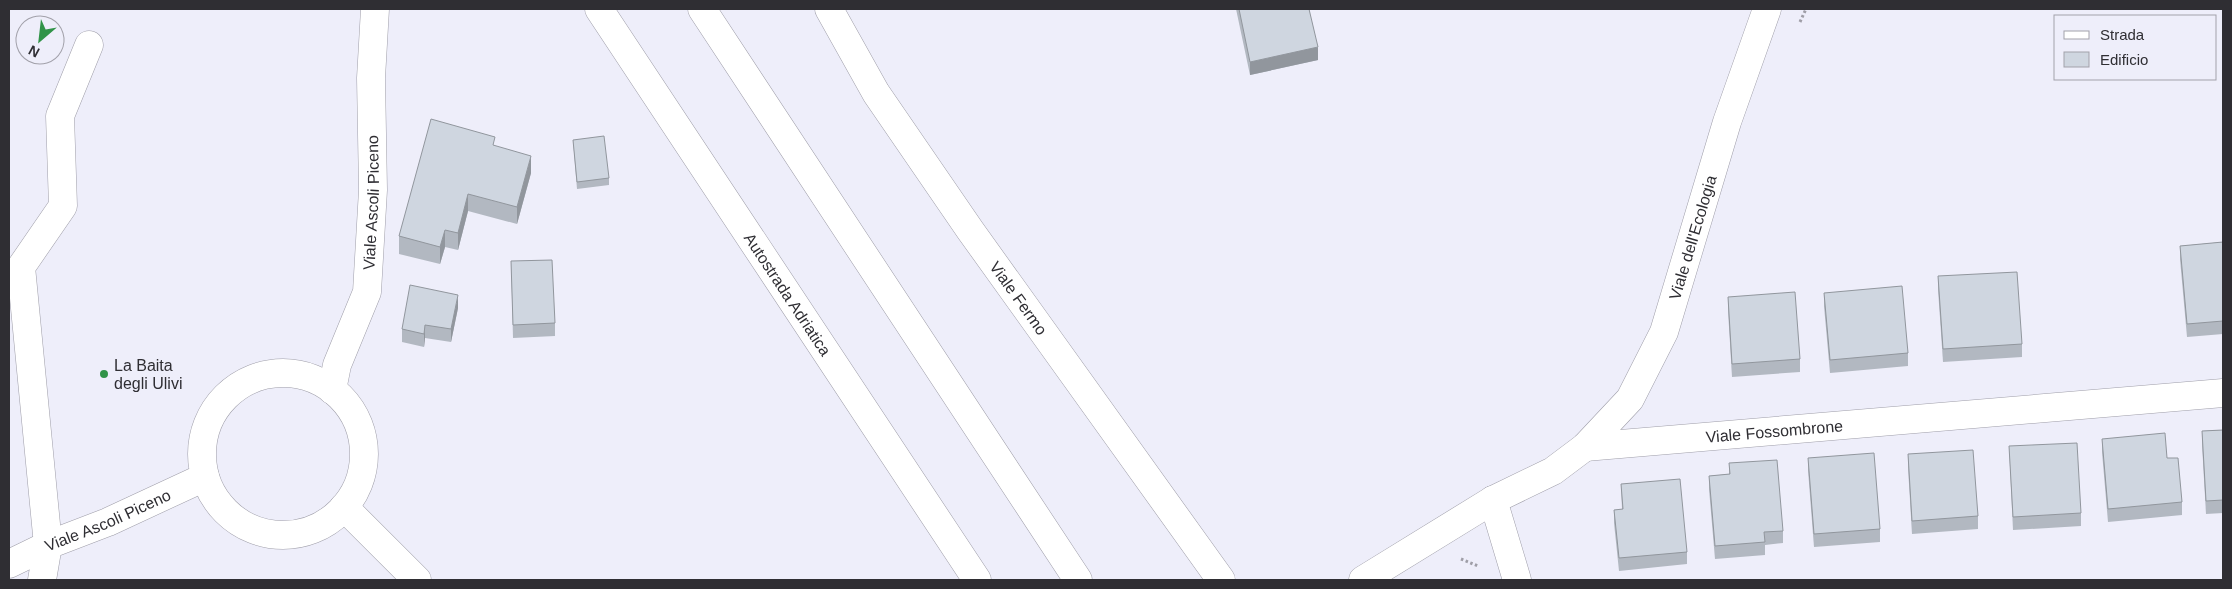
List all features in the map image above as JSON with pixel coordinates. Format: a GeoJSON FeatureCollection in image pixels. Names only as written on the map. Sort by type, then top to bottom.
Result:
{"type":"FeatureCollection","features":[{"type":"Feature","properties":{"kind":"main road","name":"Viale Ascoli Piceno"},"geometry":{"type":"LineString","coordinates":[[332,390],[337,365],[366,292],[373,190],[372,78],[375,9]]}},
{"type":"Feature","properties":{"kind":"main road","name":"Autostrada Adriatica"},"geometry":{"type":"LineString","coordinates":[[599,9],[977,580]]}},
{"type":"Feature","properties":{"kind":"main road"},"geometry":{"type":"LineString","coordinates":[[702,9],[1078,580]]}},
{"type":"Feature","properties":{"kind":"main road","name":"Viale Fermo"},"geometry":{"type":"LineString","coordinates":[[829,9],[876,93],[965,222],[1222,580]]}},
{"type":"Feature","properties":{"kind":"main road","name":"Viale dell'Ecologia"},"geometry":{"type":"LineString","coordinates":[[1585,447],[1630,399],[1664,332],[1727,122],[1767,9]]}},
{"type":"Feature","properties":{"kind":"main road"},"geometry":{"type":"LineString","coordinates":[[42,580],[48,545],[21,267],[63,206],[60,116],[89,45]]}},
{"type":"Feature","properties":{"kind":"main road"},"geometry":{"type":"LineString","coordinates":[[284,372],[310,377],[332,390],[350,409],[362,433],[364,460],[358,485],[344,508],[325,523],[302,533],[278,534],[254,529],[233,517],[216,499],[205,477],[202,452],[206,427],[217,404],[236,387],[259,376],[284,372]]}},
{"type":"Feature","properties":{"kind":"main road","name":"Viale Fossombrone"},"geometry":{"type":"LineString","coordinates":[[1585,447],[2223,393]]}},
{"type":"Feature","properties":{"kind":"main road"},"geometry":{"type":"LineString","coordinates":[[1363,580],[1493,500],[1553,471],[1585,447]]}},
{"type":"Feature","properties":{"kind":"main road","name":"Viale Ascoli Piceno"},"geometry":{"type":"LineString","coordinates":[[9,564],[48,545],[108,522],[205,477]]}},
{"type":"Feature","properties":{"kind":"main road"},"geometry":{"type":"LineString","coordinates":[[1493,500],[1517,580]]}},
{"type":"Feature","properties":{"kind":"main road"},"geometry":{"type":"LineString","coordinates":[[344,508],[417,580]]}},
{"type":"Feature","properties":{"kind":"building"},"geometry":{"type":"Polygon","coordinates":[[[1239,9],[1309,9],[1318,47],[1250,62],[1239,9]]]}},
{"type":"Feature","properties":{"kind":"building"},"geometry":{"type":"Polygon","coordinates":[[[431,119],[495,137],[493,145],[531,156],[517,207],[468,194],[458,233],[445,230],[440,247],[399,236],[431,119]]]}},
{"type":"Feature","properties":{"kind":"building"},"geometry":{"type":"Polygon","coordinates":[[[604,136],[609,178],[577,182],[573,140],[604,136]]]}},
{"type":"Feature","properties":{"kind":"building"},"geometry":{"type":"Polygon","coordinates":[[[2223,242],[2223,321],[2187,324],[2180,246],[2223,242]]]}},
{"type":"Feature","properties":{"kind":"building"},"geometry":{"type":"Polygon","coordinates":[[[552,260],[555,323],[513,325],[511,261],[552,260]]]}},
{"type":"Feature","properties":{"kind":"building"},"geometry":{"type":"Polygon","coordinates":[[[2017,272],[2022,344],[1943,349],[1938,276],[2017,272]]]}},
{"type":"Feature","properties":{"kind":"building"},"geometry":{"type":"Polygon","coordinates":[[[410,285],[458,295],[451,329],[425,325],[424,334],[402,329],[410,285]]]}},
{"type":"Feature","properties":{"kind":"building"},"geometry":{"type":"Polygon","coordinates":[[[1902,286],[1908,353],[1830,360],[1824,293],[1902,286]]]}},
{"type":"Feature","properties":{"kind":"building"},"geometry":{"type":"Polygon","coordinates":[[[1795,292],[1800,359],[1732,364],[1728,297],[1795,292]]]}},
{"type":"Feature","properties":{"kind":"building"},"geometry":{"type":"Polygon","coordinates":[[[2223,430],[2223,500],[2206,501],[2202,431],[2223,430]]]}},
{"type":"Feature","properties":{"kind":"building"},"geometry":{"type":"Polygon","coordinates":[[[2165,433],[2167,458],[2178,458],[2182,502],[2108,509],[2102,439],[2165,433]]]}},
{"type":"Feature","properties":{"kind":"building"},"geometry":{"type":"Polygon","coordinates":[[[2077,443],[2081,513],[2013,517],[2009,446],[2077,443]]]}},
{"type":"Feature","properties":{"kind":"building"},"geometry":{"type":"Polygon","coordinates":[[[1973,450],[1978,516],[1912,521],[1908,454],[1973,450]]]}},
{"type":"Feature","properties":{"kind":"building"},"geometry":{"type":"Polygon","coordinates":[[[1874,453],[1880,529],[1814,534],[1808,458],[1874,453]]]}},
{"type":"Feature","properties":{"kind":"building"},"geometry":{"type":"Polygon","coordinates":[[[1777,460],[1783,531],[1764,532],[1765,542],[1715,546],[1709,476],[1730,474],[1729,463],[1777,460]]]}},
{"type":"Feature","properties":{"kind":"building"},"geometry":{"type":"Polygon","coordinates":[[[1680,479],[1687,552],[1619,558],[1614,510],[1623,509],[1621,484],[1680,479]]]}},
{"type":"Feature","properties":{"kind":"place","name":"La Baita degli Ulivi"},"geometry":{"type":"Point","coordinates":[104,374]}}]}
